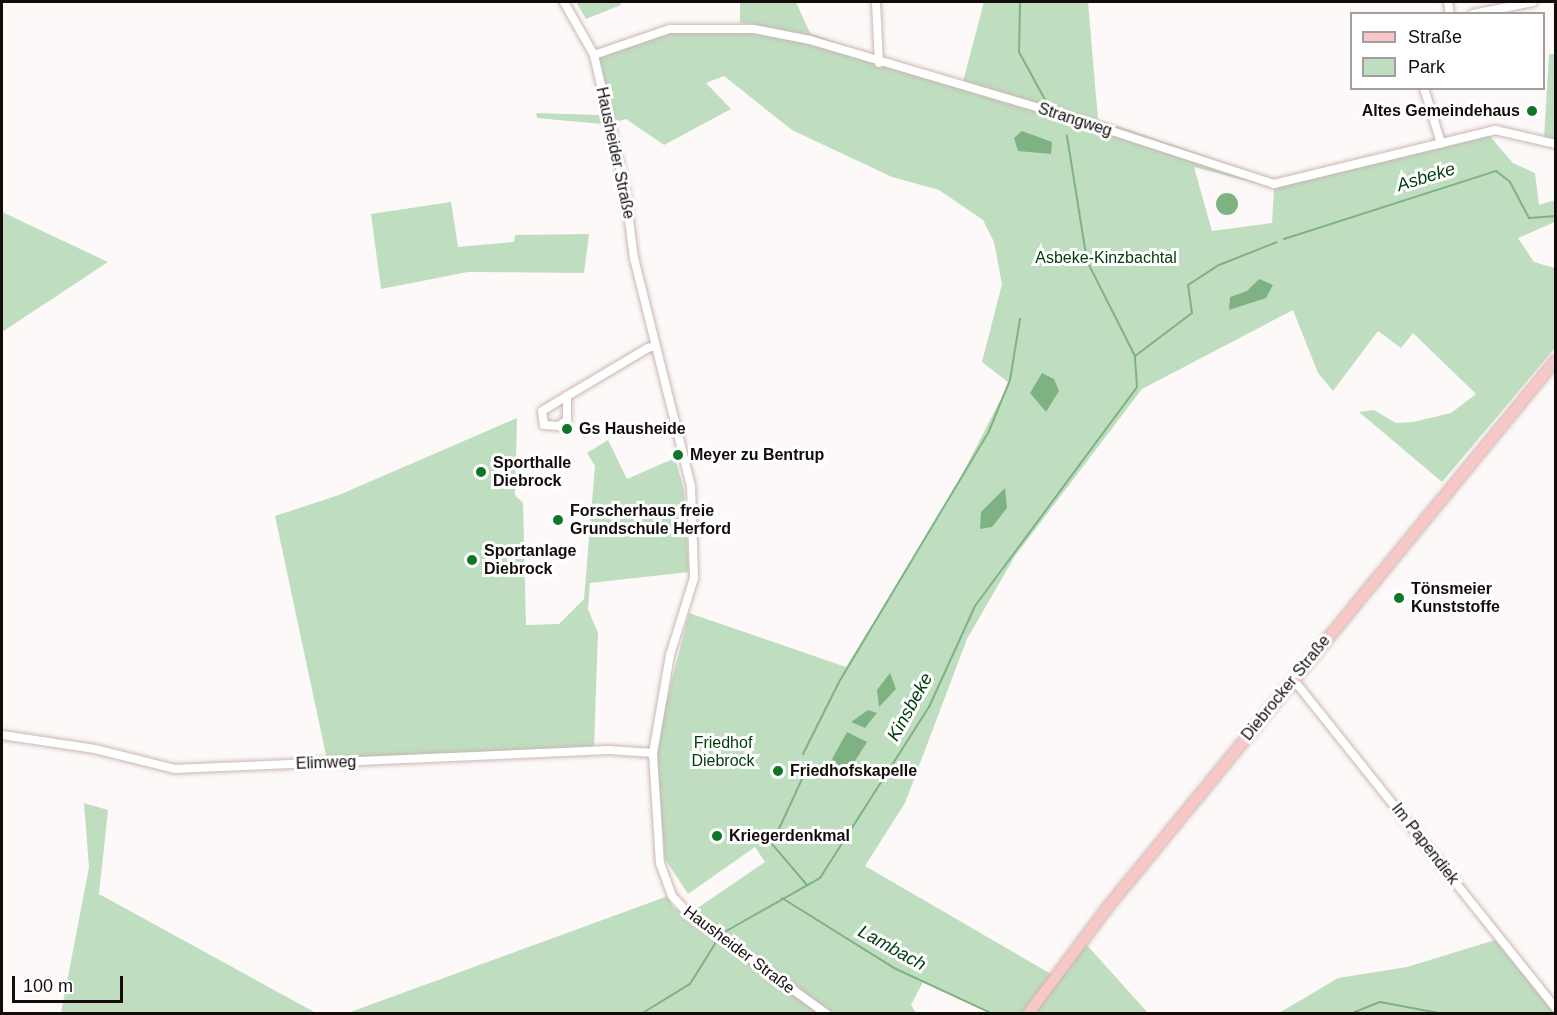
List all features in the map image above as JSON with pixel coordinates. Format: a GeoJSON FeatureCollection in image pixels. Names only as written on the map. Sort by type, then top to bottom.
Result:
{"type":"FeatureCollection","features":[{"type":"Feature","properties":{"kind":"main road","name":"Diebrocker Straße"},"geometry":{"type":"LineString","coordinates":[[1028,1014],[1072,951],[1293,679],[1554,364]]}},
{"type":"Feature","properties":{"kind":"street","name":"Hausheider Straße"},"geometry":{"type":"LineString","coordinates":[[564,2],[594,55],[655,346],[691,486],[694,562],[653,753],[662,872],[678,904],[710,931],[827,1014]]}},
{"type":"Feature","properties":{"kind":"street"},"geometry":{"type":"LineString","coordinates":[[876,2],[879,63]]}},
{"type":"Feature","properties":{"kind":"street"},"geometry":{"type":"LineString","coordinates":[[1483,12],[1533,2]]}},
{"type":"Feature","properties":{"kind":"street","name":"Strangweg"},"geometry":{"type":"LineString","coordinates":[[594,55],[670,29],[716,27],[810,40],[1274,183],[1495,130],[1556,144]]}},
{"type":"Feature","properties":{"kind":"street"},"geometry":{"type":"LineString","coordinates":[[1425,90],[1440,143]]}},
{"type":"Feature","properties":{"kind":"street"},"geometry":{"type":"LineString","coordinates":[[567,396],[655,346]]}},
{"type":"Feature","properties":{"kind":"street","name":"Im Papendiek"},"geometry":{"type":"LineString","coordinates":[[1293,679],[1556,1009]]}},
{"type":"Feature","properties":{"kind":"street","name":"Elimweg"},"geometry":{"type":"LineString","coordinates":[[2,735],[95,749],[175,769],[609,750],[653,753]]}},
{"type":"Feature","properties":{"kind":"green space"},"geometry":{"type":"Polygon","coordinates":[[[576,2],[620,2],[621,5],[586,19],[576,2]]]}},
{"type":"Feature","properties":{"kind":"green space","name":"Asbeke-Kinzbachtal"},"geometry":{"type":"Polygon","coordinates":[[[740,2],[796,2],[810,33],[961,89],[984,2],[1088,2],[1098,119],[1277,181],[1488,134],[1513,163],[1535,173],[1539,205],[1555,200],[1555,222],[1518,238],[1534,262],[1555,268],[1555,348],[1442,482],[1359,412],[1374,410],[1396,423],[1413,422],[1451,413],[1476,394],[1413,333],[1401,348],[1378,331],[1333,391],[1318,373],[1293,310],[1142,389],[1015,556],[967,639],[905,803],[865,866],[1058,978],[1085,943],[1148,1013],[994,1013],[923,982],[911,1005],[916,1013],[345,1014],[668,896],[673,907],[717,941],[721,934],[696,909],[765,862],[755,847],[688,894],[665,859],[655,747],[689,613],[846,667],[949,500],[1009,383],[982,362],[1002,284],[994,242],[983,220],[939,190],[892,177],[792,130],[724,76],[706,83],[731,109],[664,145],[626,119],[613,123],[596,57],[673,32],[753,29],[754,24],[740,23],[740,2]],[[1194,167],[1212,231],[1272,223],[1274,188],[1194,167]]]}},
{"type":"Feature","properties":{"kind":"green space"},"geometry":{"type":"Polygon","coordinates":[[[1549,54],[1555,54],[1555,141],[1544,138],[1549,54]]]}},
{"type":"Feature","properties":{"kind":"green space"},"geometry":{"type":"Polygon","coordinates":[[[536,113],[601,115],[602,124],[537,118],[536,113]]]}},
{"type":"Feature","properties":{"kind":"green space"},"geometry":{"type":"Polygon","coordinates":[[[451,202],[458,247],[514,242],[515,235],[589,234],[584,273],[468,272],[381,289],[371,214],[451,202]]]}},
{"type":"Feature","properties":{"kind":"green space"},"geometry":{"type":"Polygon","coordinates":[[[2,212],[108,262],[2,332],[2,212]]]}},
{"type":"Feature","properties":{"kind":"green space"},"geometry":{"type":"Polygon","coordinates":[[[517,418],[515,495],[523,503],[526,625],[559,624],[584,599],[595,466],[587,453],[608,440],[627,479],[675,458],[684,490],[689,572],[590,583],[588,609],[598,633],[594,747],[327,760],[275,516],[339,495],[517,418]]]}},
{"type":"Feature","properties":{"kind":"green space"},"geometry":{"type":"Polygon","coordinates":[[[84,803],[108,810],[99,894],[316,1013],[61,1013],[89,867],[84,803]]]}},
{"type":"Feature","properties":{"kind":"green space"},"geometry":{"type":"Polygon","coordinates":[[[1495,940],[1555,1013],[1279,1013],[1338,978],[1407,967],[1495,940]]]}},
{"type":"Feature","properties":{"kind":"shaded area"},"geometry":{"type":"Polygon","coordinates":[[[1022,131],[1052,142],[1051,154],[1018,151],[1014,138],[1022,131]]]}},
{"type":"Feature","properties":{"kind":"shaded area"},"geometry":{"type":"Polygon","coordinates":[[[1227,193],[1235,196],[1238,204],[1235,212],[1227,215],[1219,212],[1216,204],[1219,196],[1227,193]]]}},
{"type":"Feature","properties":{"kind":"shaded area"},"geometry":{"type":"Polygon","coordinates":[[[1259,279],[1273,285],[1266,298],[1229,310],[1230,297],[1247,291],[1259,279]]]}},
{"type":"Feature","properties":{"kind":"shaded area"},"geometry":{"type":"Polygon","coordinates":[[[1042,373],[1054,379],[1059,391],[1046,412],[1030,393],[1042,373]]]}},
{"type":"Feature","properties":{"kind":"shaded area"},"geometry":{"type":"Polygon","coordinates":[[[1005,488],[1007,508],[992,527],[980,529],[981,512],[1005,488]]]}},
{"type":"Feature","properties":{"kind":"shaded area"},"geometry":{"type":"Polygon","coordinates":[[[890,673],[896,689],[879,707],[877,690],[890,673]]]}},
{"type":"Feature","properties":{"kind":"shaded area"},"geometry":{"type":"Polygon","coordinates":[[[868,710],[877,713],[865,728],[851,722],[868,710]]]}},
{"type":"Feature","properties":{"kind":"shaded area"},"geometry":{"type":"Polygon","coordinates":[[[847,732],[867,742],[847,774],[832,759],[847,732]]]}},
{"type":"Feature","properties":{"kind":"waterway"},"geometry":{"type":"LineString","coordinates":[[1020,2],[1019,52],[1049,107]]}},
{"type":"Feature","properties":{"kind":"waterway","name":"Kinsbeke"},"geometry":{"type":"LineString","coordinates":[[721,934],[820,878],[929,707],[975,606],[1137,387],[1135,356],[1087,261],[1067,136]]}},
{"type":"Feature","properties":{"kind":"waterway","name":"Asbeke"},"geometry":{"type":"LineString","coordinates":[[1284,239],[1496,171],[1510,182],[1529,218],[1556,216]]}},
{"type":"Feature","properties":{"kind":"waterway","name":"Asbeke"},"geometry":{"type":"LineString","coordinates":[[1135,356],[1192,313],[1188,285],[1219,265],[1277,242]]}},
{"type":"Feature","properties":{"kind":"waterway"},"geometry":{"type":"LineString","coordinates":[[803,754],[839,682],[989,431],[1010,380],[1020,319]]}},
{"type":"Feature","properties":{"kind":"waterway"},"geometry":{"type":"LineString","coordinates":[[807,885],[772,844],[808,766]]}},
{"type":"Feature","properties":{"kind":"waterway","name":"Lambach"},"geometry":{"type":"LineString","coordinates":[[782,898],[894,968],[993,1014]]}},
{"type":"Feature","properties":{"kind":"waterway","name":"Kinsbeke"},"geometry":{"type":"LineString","coordinates":[[641,1014],[690,984],[718,939]]}},
{"type":"Feature","properties":{"kind":"waterway","name":"Lambach"},"geometry":{"type":"LineString","coordinates":[[1350,1014],[1380,1002],[1444,1014]]}},
{"type":"Feature","properties":{"kind":"place","name":"Altes Gemeindehaus"},"geometry":{"type":"Point","coordinates":[1532,111]}},
{"type":"Feature","properties":{"kind":"place","name":"Gs Hausheide"},"geometry":{"type":"Point","coordinates":[567,429]}},
{"type":"Feature","properties":{"kind":"place","name":"Meyer zu Bentrup"},"geometry":{"type":"Point","coordinates":[678,455]}},
{"type":"Feature","properties":{"kind":"place","name":"Sporthalle Diebrock"},"geometry":{"type":"Point","coordinates":[481,472]}},
{"type":"Feature","properties":{"kind":"place","name":"Forscherhaus freie Grundschule Herford"},"geometry":{"type":"Point","coordinates":[558,520]}},
{"type":"Feature","properties":{"kind":"place","name":"Sportanlage Diebrock"},"geometry":{"type":"Point","coordinates":[472,560]}},
{"type":"Feature","properties":{"kind":"place","name":"Tönsmeier Kunststoffe"},"geometry":{"type":"Point","coordinates":[1399,598]}},
{"type":"Feature","properties":{"kind":"place","name":"Friedhofskapelle"},"geometry":{"type":"Point","coordinates":[778,771]}},
{"type":"Feature","properties":{"kind":"place","name":"Kriegerdenkmal"},"geometry":{"type":"Point","coordinates":[717,836]}},
{"type":"Feature","properties":{"kind":"park label","name":"Friedhof Diebrock"},"geometry":{"type":"Point","coordinates":[723,752]}}]}
